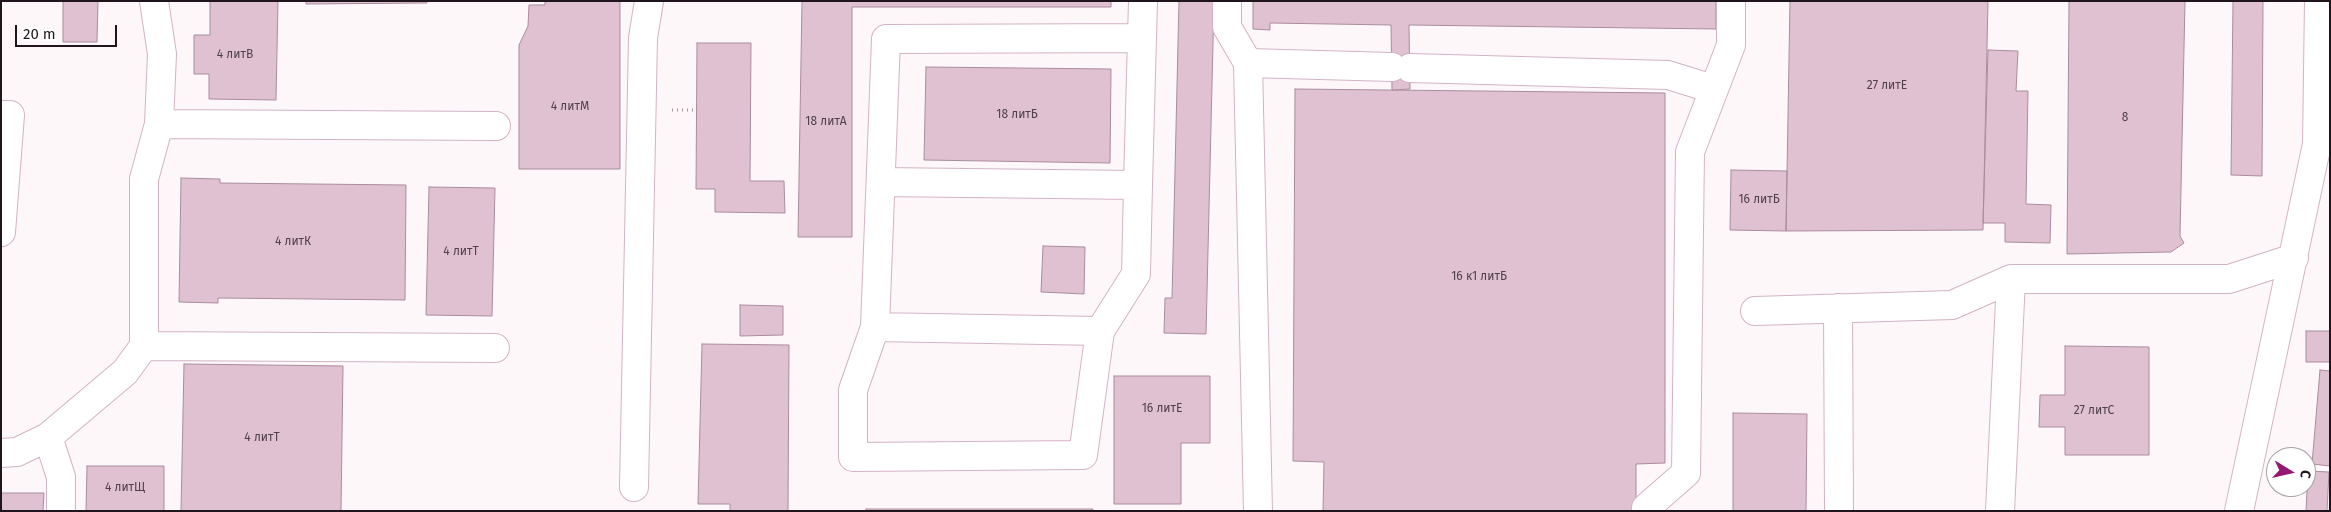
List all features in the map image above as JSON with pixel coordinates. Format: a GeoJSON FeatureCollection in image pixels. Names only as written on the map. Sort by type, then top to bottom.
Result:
{"type":"FeatureCollection","features":[{"type":"Feature","properties":{"kind":"lane"},"geometry":{"type":"LineString","coordinates":[[1,454],[17,452],[48,437],[125,372],[144,346],[144,179],[158,124],[162,54],[154,1]]}},
{"type":"Feature","properties":{"kind":"lane"},"geometry":{"type":"LineString","coordinates":[[634,487],[643,38],[649,1]]}},
{"type":"Feature","properties":{"kind":"lane"},"geometry":{"type":"LineString","coordinates":[[1142,38],[886,39],[875,327],[852,390],[853,457],[1083,455],[1100,332],[1136,274],[1143,1]]}},
{"type":"Feature","properties":{"kind":"lane"},"geometry":{"type":"LineString","coordinates":[[1227,1],[1228,27],[1248,63],[1258,511]]}},
{"type":"Feature","properties":{"kind":"lane"},"geometry":{"type":"LineString","coordinates":[[1646,508],[1686,473],[1690,152],[1731,45],[1731,1]]}},
{"type":"Feature","properties":{"kind":"lane"},"geometry":{"type":"LineString","coordinates":[[2239,511],[2294,258],[2324,143],[2319,1]]}},
{"type":"Feature","properties":{"kind":"lane"},"geometry":{"type":"LineString","coordinates":[[1248,63],[1668,76],[1714,89]]}},
{"type":"Feature","properties":{"kind":"lane"},"geometry":{"type":"LineString","coordinates":[[1,115],[10,115],[1,232]]}},
{"type":"Feature","properties":{"kind":"lane"},"geometry":{"type":"LineString","coordinates":[[158,124],[496,126]]}},
{"type":"Feature","properties":{"kind":"lane"},"geometry":{"type":"LineString","coordinates":[[881,182],[1138,185]]}},
{"type":"Feature","properties":{"kind":"lane"},"geometry":{"type":"LineString","coordinates":[[1755,311],[1952,305],[2011,279],[2229,279],[2294,258]]}},
{"type":"Feature","properties":{"kind":"lane"},"geometry":{"type":"LineString","coordinates":[[2000,511],[2011,279]]}},
{"type":"Feature","properties":{"kind":"lane"},"geometry":{"type":"LineString","coordinates":[[1838,308],[1839,511]]}},
{"type":"Feature","properties":{"kind":"lane"},"geometry":{"type":"LineString","coordinates":[[875,327],[1100,332]]}},
{"type":"Feature","properties":{"kind":"lane"},"geometry":{"type":"LineString","coordinates":[[144,346],[496,348]]}},
{"type":"Feature","properties":{"kind":"lane"},"geometry":{"type":"LineString","coordinates":[[48,437],[61,477],[61,511]]}},
{"type":"Feature","properties":{"kind":"building"},"geometry":{"type":"Polygon","coordinates":[[[63,1],[98,1],[97,42],[63,42],[63,1]]]}},
{"type":"Feature","properties":{"kind":"building"},"geometry":{"type":"Polygon","coordinates":[[[210,1],[278,1],[276,100],[209,99],[209,74],[194,74],[194,35],[210,35],[210,1]]]}},
{"type":"Feature","properties":{"kind":"building"},"geometry":{"type":"Polygon","coordinates":[[[306,1],[427,1],[427,3],[306,4],[306,1]]]}},
{"type":"Feature","properties":{"kind":"building"},"geometry":{"type":"Polygon","coordinates":[[[545,1],[620,1],[620,169],[519,169],[519,45],[528,26],[529,5],[545,5],[545,1]]]}},
{"type":"Feature","properties":{"kind":"building"},"geometry":{"type":"Polygon","coordinates":[[[802,1],[1111,1],[1111,7],[852,7],[852,237],[798,237],[802,1]]]}},
{"type":"Feature","properties":{"kind":"building"},"geometry":{"type":"Polygon","coordinates":[[[1179,1],[1214,1],[1206,334],[1164,333],[1165,298],[1172,298],[1179,1]]]}},
{"type":"Feature","properties":{"kind":"building"},"geometry":{"type":"Polygon","coordinates":[[[1253,1],[1716,1],[1716,29],[1409,25],[1410,89],[1392,90],[1391,25],[1270,23],[1270,30],[1253,29],[1253,1]]]}},
{"type":"Feature","properties":{"kind":"building"},"geometry":{"type":"Polygon","coordinates":[[[1790,1],[1988,1],[1983,230],[1786,231],[1790,1]]]}},
{"type":"Feature","properties":{"kind":"building"},"geometry":{"type":"Polygon","coordinates":[[[2069,1],[2185,1],[2180,236],[2184,243],[2171,252],[2067,254],[2069,1]]]}},
{"type":"Feature","properties":{"kind":"building"},"geometry":{"type":"Polygon","coordinates":[[[2233,1],[2263,1],[2262,176],[2231,175],[2233,1]]]}},
{"type":"Feature","properties":{"kind":"building"},"geometry":{"type":"Polygon","coordinates":[[[697,43],[751,43],[750,181],[784,181],[785,213],[715,212],[715,189],[696,189],[697,43]]]}},
{"type":"Feature","properties":{"kind":"building"},"geometry":{"type":"Polygon","coordinates":[[[1988,50],[2018,51],[2016,91],[2028,91],[2026,204],[2051,205],[2050,243],[2005,242],[2005,223],[1983,223],[1988,50]]]}},
{"type":"Feature","properties":{"kind":"building"},"geometry":{"type":"Polygon","coordinates":[[[926,67],[1111,69],[1110,163],[924,160],[926,67]]]}},
{"type":"Feature","properties":{"kind":"building"},"geometry":{"type":"Polygon","coordinates":[[[1295,89],[1665,93],[1665,463],[1636,464],[1636,511],[1323,511],[1324,462],[1293,461],[1295,89]]]}},
{"type":"Feature","properties":{"kind":"building"},"geometry":{"type":"Polygon","coordinates":[[[1731,170],[1787,171],[1786,231],[1730,230],[1731,170]]]}},
{"type":"Feature","properties":{"kind":"building"},"geometry":{"type":"Polygon","coordinates":[[[181,178],[220,179],[220,183],[406,185],[405,300],[218,298],[218,303],[179,302],[181,178]]]}},
{"type":"Feature","properties":{"kind":"building"},"geometry":{"type":"Polygon","coordinates":[[[429,187],[495,188],[492,316],[426,315],[429,187]]]}},
{"type":"Feature","properties":{"kind":"building"},"geometry":{"type":"Polygon","coordinates":[[[1043,246],[1085,247],[1084,294],[1041,292],[1043,246]]]}},
{"type":"Feature","properties":{"kind":"building"},"geometry":{"type":"Polygon","coordinates":[[[740,305],[783,306],[783,335],[740,336],[740,305]]]}},
{"type":"Feature","properties":{"kind":"building"},"geometry":{"type":"Polygon","coordinates":[[[2306,331],[2330,331],[2330,362],[2306,362],[2306,331]]]}},
{"type":"Feature","properties":{"kind":"building"},"geometry":{"type":"Polygon","coordinates":[[[702,344],[789,345],[788,511],[730,511],[730,504],[698,504],[702,344]]]}},
{"type":"Feature","properties":{"kind":"building"},"geometry":{"type":"Polygon","coordinates":[[[2065,346],[2149,347],[2149,455],[2065,455],[2065,427],[2039,427],[2040,395],[2065,395],[2065,346]]]}},
{"type":"Feature","properties":{"kind":"building"},"geometry":{"type":"Polygon","coordinates":[[[184,364],[343,366],[341,511],[181,511],[184,364]]]}},
{"type":"Feature","properties":{"kind":"building"},"geometry":{"type":"Polygon","coordinates":[[[2320,370],[2330,371],[2330,466],[2316,464],[2316,447],[2313,447],[2320,370]]]}},
{"type":"Feature","properties":{"kind":"building"},"geometry":{"type":"Polygon","coordinates":[[[1114,376],[1210,376],[1210,443],[1181,443],[1181,504],[1114,504],[1114,376]]]}},
{"type":"Feature","properties":{"kind":"building"},"geometry":{"type":"Polygon","coordinates":[[[1733,413],[1807,414],[1806,511],[1733,511],[1733,413]]]}},
{"type":"Feature","properties":{"kind":"building"},"geometry":{"type":"Polygon","coordinates":[[[87,466],[164,466],[164,511],[86,511],[87,466]]]}},
{"type":"Feature","properties":{"kind":"building"},"geometry":{"type":"Polygon","coordinates":[[[2316,471],[2329,472],[2327,511],[2306,511],[2307,497],[2316,497],[2316,471]]]}},
{"type":"Feature","properties":{"kind":"building"},"geometry":{"type":"Polygon","coordinates":[[[1,493],[44,493],[43,511],[1,511],[1,493]]]}},
{"type":"Feature","properties":{"kind":"building"},"geometry":{"type":"Polygon","coordinates":[[[866,509],[1093,509],[1093,511],[866,511],[866,509]]]}}]}
